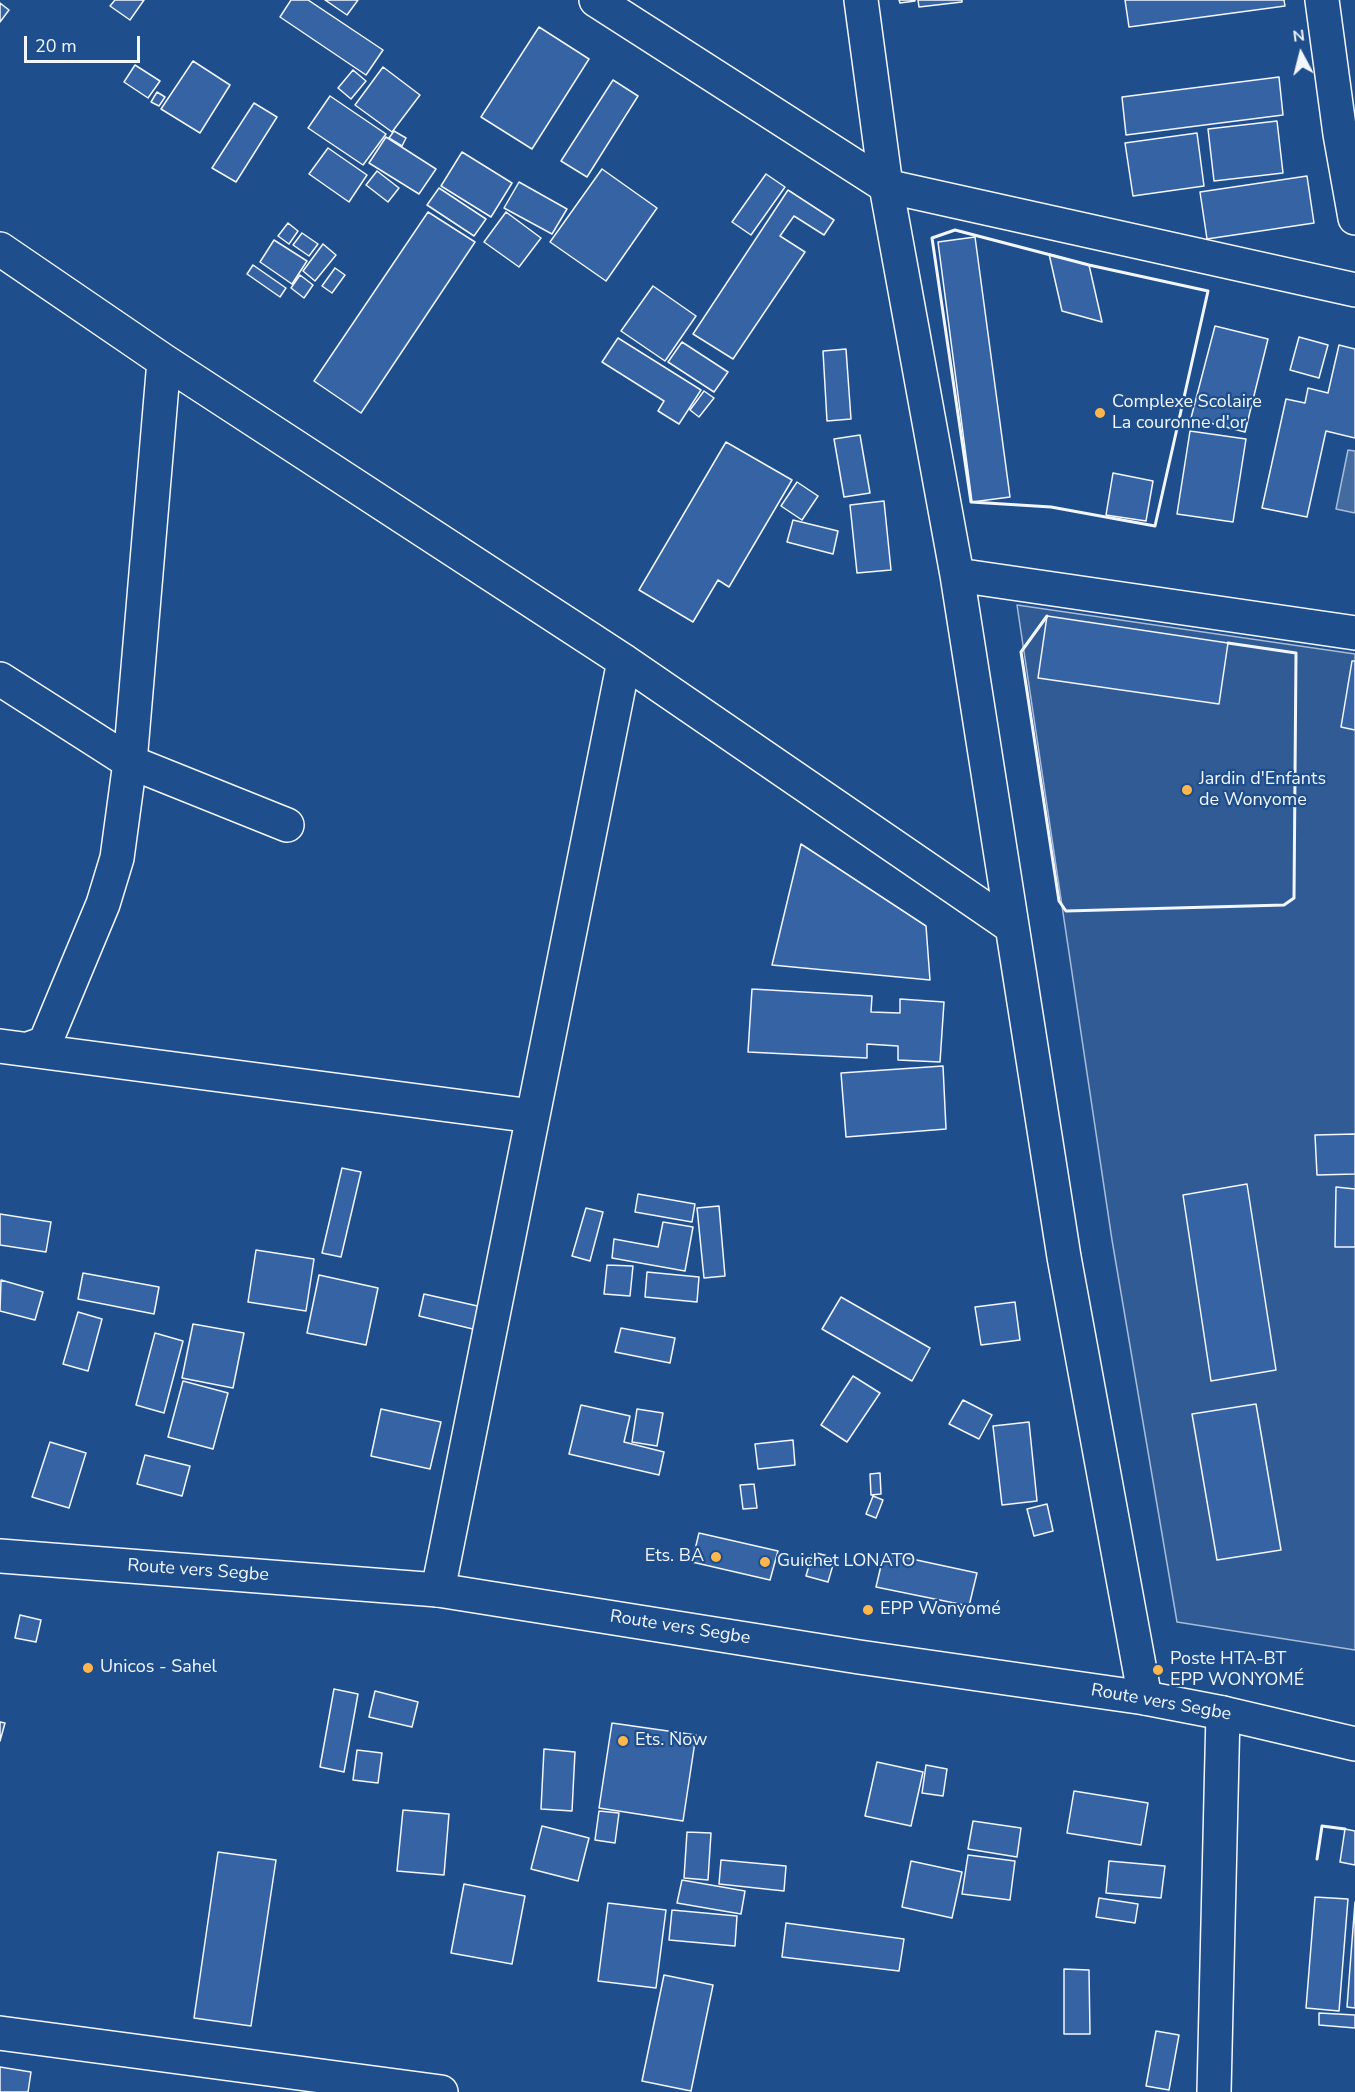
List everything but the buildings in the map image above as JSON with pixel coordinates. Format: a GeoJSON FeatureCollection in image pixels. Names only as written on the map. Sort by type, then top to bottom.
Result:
{"type":"FeatureCollection","features":[{"type":"Feature","properties":{"kind":"street"},"geometry":{"type":"LineString","coordinates":[[596,0],[886,186],[1355,290]]}},
{"type":"Feature","properties":{"kind":"street"},"geometry":{"type":"LineString","coordinates":[[861,0],[886,186],[957,575],[1064,1257],[1145,1698]]}},
{"type":"Feature","properties":{"kind":"street"},"geometry":{"type":"LineString","coordinates":[[1322,0],[1340,134],[1355,218]]}},
{"type":"Feature","properties":{"kind":"street"},"geometry":{"type":"LineString","coordinates":[[0,249],[164,361],[624,661],[1012,927]]}},
{"type":"Feature","properties":{"kind":"street"},"geometry":{"type":"LineString","coordinates":[[14,1047],[45,1043],[103,904],[117,858],[130,762],[164,361]]}},
{"type":"Feature","properties":{"kind":"street"},"geometry":{"type":"LineString","coordinates":[[957,575],[1355,633]]}},
{"type":"Feature","properties":{"kind":"street"},"geometry":{"type":"LineString","coordinates":[[438,1590],[624,661]]}},
{"type":"Feature","properties":{"kind":"street"},"geometry":{"type":"LineString","coordinates":[[0,679],[130,762],[287,825]]}},
{"type":"Feature","properties":{"kind":"street"},"geometry":{"type":"LineString","coordinates":[[14,1047],[532,1116]]}},
{"type":"Feature","properties":{"kind":"street","name":"Route vers Segbe"},"geometry":{"type":"LineString","coordinates":[[0,1556],[438,1590],[859,1657],[1145,1698],[1223,1713],[1355,1744]]}},
{"type":"Feature","properties":{"kind":"street"},"geometry":{"type":"LineString","coordinates":[[1214,2092],[1223,1713]]}},
{"type":"Feature","properties":{"kind":"street"},"geometry":{"type":"LineString","coordinates":[[0,2033],[406,2090],[441,2092]]}},
{"type":"Feature","properties":{"kind":"shaded area"},"geometry":{"type":"Polygon","coordinates":[[[1348,450],[1355,451],[1355,513],[1336,509],[1348,450]]]}},
{"type":"Feature","properties":{"kind":"shaded area"},"geometry":{"type":"Polygon","coordinates":[[[1017,605],[1355,654],[1355,1650],[1177,1622],[1112,1240],[1017,605]]]}},
{"type":"Feature","properties":{"kind":"wall"},"geometry":{"type":"LineString","coordinates":[[955,230],[1089,265],[1208,291],[1155,526],[1051,507],[971,502],[932,238],[955,230]]}},
{"type":"Feature","properties":{"kind":"wall"},"geometry":{"type":"LineString","coordinates":[[1047,616],[1021,652],[1059,901],[1066,911],[1284,905],[1294,898],[1296,653],[1228,643]]}},
{"type":"Feature","properties":{"kind":"wall"},"geometry":{"type":"LineString","coordinates":[[1317,1859],[1322,1826],[1345,1829]]}},
{"type":"Feature","properties":{"kind":"place","name":"Complexe Scolaire La couronne d'or"},"geometry":{"type":"Point","coordinates":[1100,413]}},
{"type":"Feature","properties":{"kind":"place","name":"Jardin d'Enfants de Wonyome"},"geometry":{"type":"Point","coordinates":[1187,790]}},
{"type":"Feature","properties":{"kind":"place","name":"Ets. BA"},"geometry":{"type":"Point","coordinates":[716,1557]}},
{"type":"Feature","properties":{"kind":"place","name":"Guichet LONATO"},"geometry":{"type":"Point","coordinates":[765,1562]}},
{"type":"Feature","properties":{"kind":"place","name":"EPP Wonyomé"},"geometry":{"type":"Point","coordinates":[868,1610]}},
{"type":"Feature","properties":{"kind":"place","name":"Unicos - Sahel"},"geometry":{"type":"Point","coordinates":[88,1668]}},
{"type":"Feature","properties":{"kind":"place","name":"Poste HTA-BT EPP WONYOMÉ"},"geometry":{"type":"Point","coordinates":[1158,1670]}},
{"type":"Feature","properties":{"kind":"place","name":"Ets. Now"},"geometry":{"type":"Point","coordinates":[623,1741]}}]}
